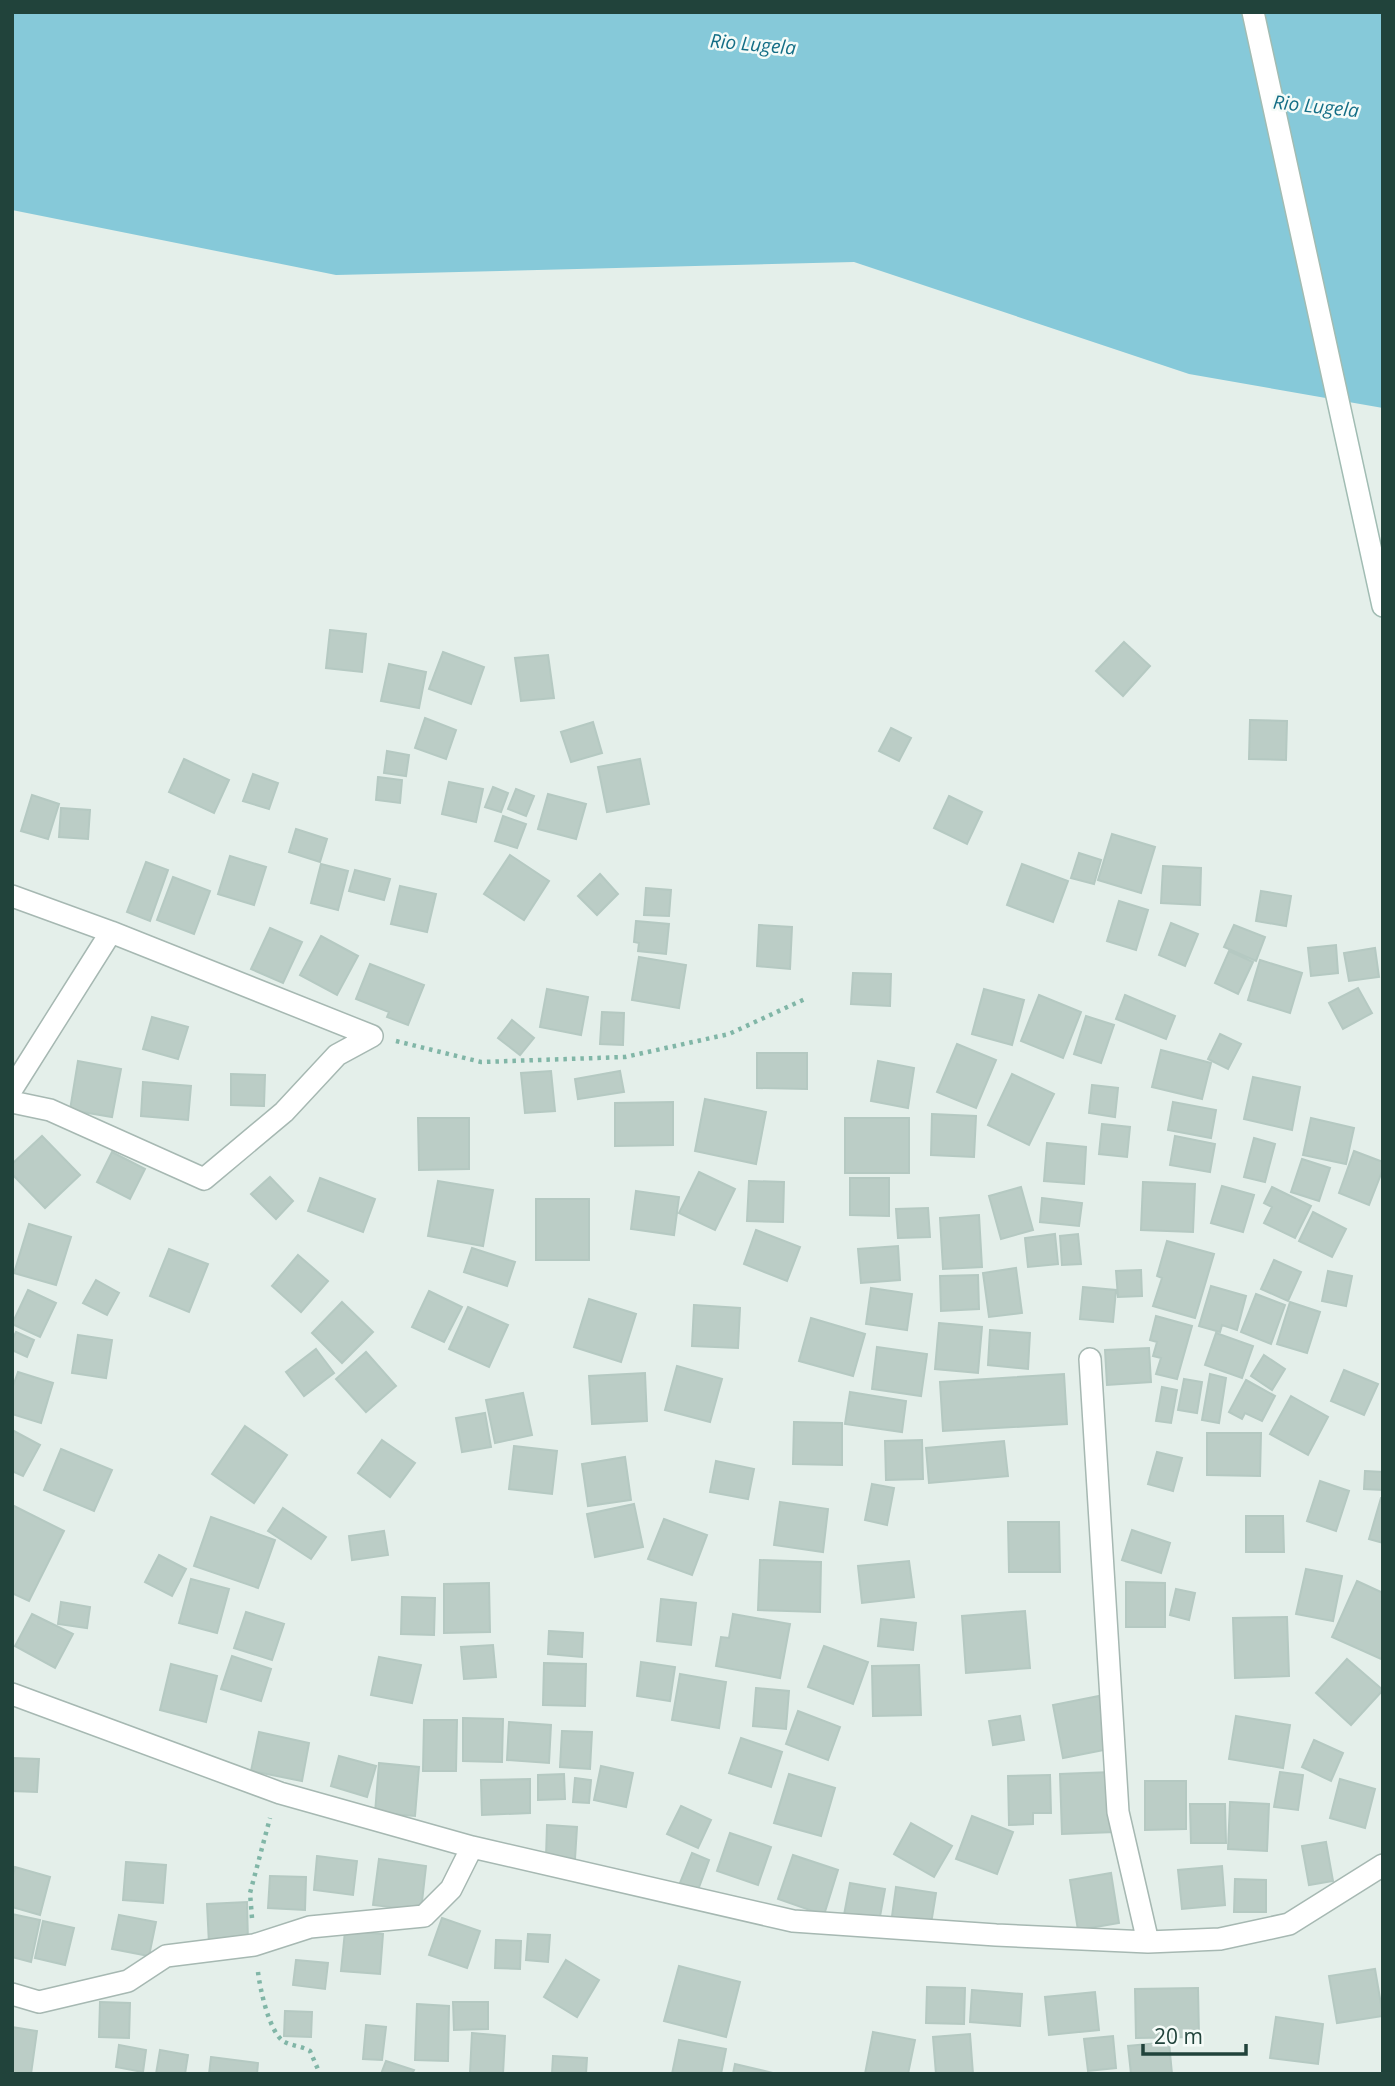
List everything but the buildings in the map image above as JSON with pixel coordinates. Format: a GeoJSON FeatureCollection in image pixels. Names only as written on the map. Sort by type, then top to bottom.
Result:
{"type":"FeatureCollection","features":[{"type":"Feature","properties":{"kind":"street"},"geometry":{"type":"LineString","coordinates":[[1253,12],[1381,600]]}},
{"type":"Feature","properties":{"kind":"street"},"geometry":{"type":"LineString","coordinates":[[12,895],[372,1035]]}},
{"type":"Feature","properties":{"kind":"street"},"geometry":{"type":"LineString","coordinates":[[12,1089],[111,932]]}},
{"type":"Feature","properties":{"kind":"street"},"geometry":{"type":"LineString","coordinates":[[12,1102],[50,1110],[204,1179],[284,1112],[337,1055],[372,1035]]}},
{"type":"Feature","properties":{"kind":"street"},"geometry":{"type":"LineString","coordinates":[[1090,1359],[1118,1812],[1148,1942]]}},
{"type":"Feature","properties":{"kind":"street"},"geometry":{"type":"LineString","coordinates":[[12,1694],[280,1793],[472,1847],[793,1921],[996,1936],[1148,1942],[1220,1939],[1289,1924],[1383,1865]]}},
{"type":"Feature","properties":{"kind":"street"},"geometry":{"type":"LineString","coordinates":[[12,1994],[39,2002],[128,1981],[166,1956],[254,1945],[310,1927],[424,1916],[451,1889],[472,1847]]}},
{"type":"Feature","properties":{"kind":"path"},"geometry":{"type":"LineString","coordinates":[[372,1035],[481,1062],[625,1057],[729,1034],[807,998]]}},
{"type":"Feature","properties":{"kind":"water","name":"Rio Lugela"},"geometry":{"type":"Polygon","coordinates":[[[12,12],[1383,12],[1383,408],[1189,374],[854,262],[336,275],[12,210],[12,12]]]}}]}
